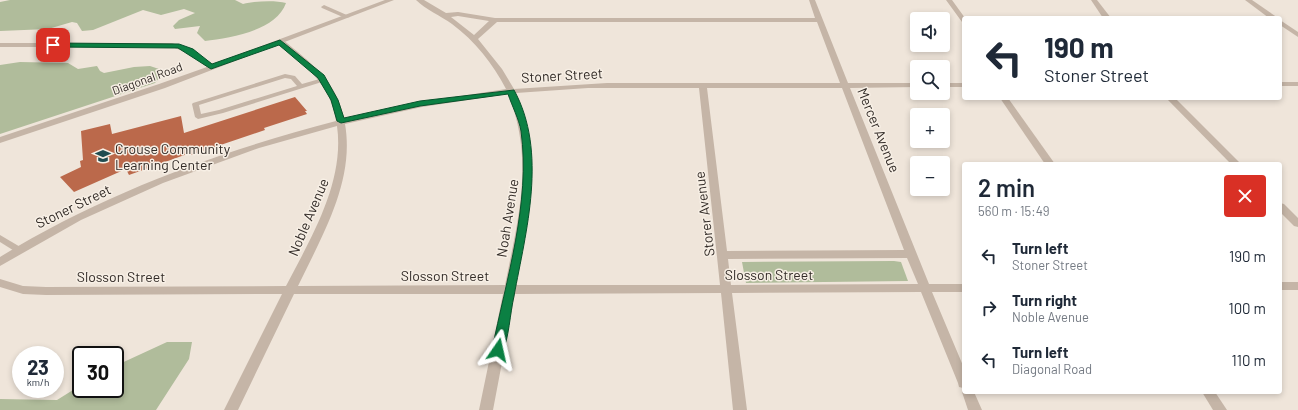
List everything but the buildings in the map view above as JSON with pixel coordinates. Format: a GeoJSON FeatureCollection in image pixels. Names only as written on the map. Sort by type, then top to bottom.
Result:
{"type":"FeatureCollection","features":[{"type":"Feature","properties":{"kind":"street","name":"Diagonal Road"},"geometry":{"type":"LineString","coordinates":[[0,140],[162,86],[211,66],[280,42],[391,0]]}},
{"type":"Feature","properties":{"kind":"street","name":"Noah Avenue"},"geometry":{"type":"LineString","coordinates":[[419,0],[446,16],[474,38],[501,72],[511,91],[524,130],[528,184],[524,220],[486,410]]}},
{"type":"Feature","properties":{"kind":"street","name":"Mercer Avenue"},"geometry":{"type":"LineString","coordinates":[[812,0],[911,254],[962,377]]}},
{"type":"Feature","properties":{"kind":"street"},"geometry":{"type":"LineString","coordinates":[[949,0],[962,18]]}},
{"type":"Feature","properties":{"kind":"street"},"geometry":{"type":"LineString","coordinates":[[1094,0],[1106,16]]}},
{"type":"Feature","properties":{"kind":"street"},"geometry":{"type":"LineString","coordinates":[[1248,0],[1271,16]]}},
{"type":"Feature","properties":{"kind":"street"},"geometry":{"type":"LineString","coordinates":[[446,16],[458,14],[496,20],[819,20]]}},
{"type":"Feature","properties":{"kind":"street"},"geometry":{"type":"LineString","coordinates":[[474,38],[496,20]]}},
{"type":"Feature","properties":{"kind":"street"},"geometry":{"type":"LineString","coordinates":[[1282,23],[1298,35]]}},
{"type":"Feature","properties":{"kind":"street","name":"Noble Avenue"},"geometry":{"type":"LineString","coordinates":[[231,410],[322,228],[339,179],[343,142],[341,121],[334,100],[316,70],[280,42]]}},
{"type":"Feature","properties":{"kind":"street"},"geometry":{"type":"LineString","coordinates":[[0,45],[172,45],[179,46],[190,51],[211,66]]}},
{"type":"Feature","properties":{"kind":"street"},"geometry":{"type":"LineString","coordinates":[[1282,84],[1298,84]]}},
{"type":"Feature","properties":{"kind":"street","name":"Stoner Street"},"geometry":{"type":"LineString","coordinates":[[0,262],[84,214],[174,175],[243,150],[341,121],[420,104],[511,91],[567,87],[910,85]]}},
{"type":"Feature","properties":{"kind":"street"},"geometry":{"type":"LineString","coordinates":[[950,85],[962,85]]}},
{"type":"Feature","properties":{"kind":"street","name":"Storer Avenue"},"geometry":{"type":"LineString","coordinates":[[703,86],[724,254],[740,410]]}},
{"type":"Feature","properties":{"kind":"street"},"geometry":{"type":"LineString","coordinates":[[1005,100],[1049,162]]}},
{"type":"Feature","properties":{"kind":"street"},"geometry":{"type":"LineString","coordinates":[[1172,100],[1234,162]]}},
{"type":"Feature","properties":{"kind":"street"},"geometry":{"type":"LineString","coordinates":[[1282,208],[1298,224]]}},
{"type":"Feature","properties":{"kind":"street"},"geometry":{"type":"LineString","coordinates":[[724,254],[911,254]]}},
{"type":"Feature","properties":{"kind":"street","name":"Slosson Street"},"geometry":{"type":"LineString","coordinates":[[0,284],[23,290],[46,291],[962,288]]}},
{"type":"Feature","properties":{"kind":"street"},"geometry":{"type":"LineString","coordinates":[[1282,286],[1298,286]]}},
{"type":"Feature","properties":{"kind":"street"},"geometry":{"type":"LineString","coordinates":[[969,394],[975,410]]}},
{"type":"Feature","properties":{"kind":"street"},"geometry":{"type":"LineString","coordinates":[[1209,394],[1220,410]]}},
{"type":"Feature","properties":{"kind":"lane"},"geometry":{"type":"LineString","coordinates":[[324,7],[347,17]]}},
{"type":"Feature","properties":{"kind":"lane"},"geometry":{"type":"LineString","coordinates":[[300,86],[293,77],[285,76],[195,104],[198,116],[220,112],[323,80]]}},
{"type":"Feature","properties":{"kind":"lane"},"geometry":{"type":"LineString","coordinates":[[0,238],[19,250]]}},
{"type":"Feature","properties":{"kind":"green space"},"geometry":{"type":"Polygon","coordinates":[[[10,0],[235,0],[243,4],[265,1],[286,3],[281,13],[263,27],[227,38],[205,41],[197,33],[200,26],[175,29],[173,26],[179,20],[195,13],[184,9],[161,15],[143,10],[93,30],[82,31],[77,23],[72,22],[48,29],[0,31],[0,2],[10,0]]]}},
{"type":"Feature","properties":{"kind":"green space"},"geometry":{"type":"Polygon","coordinates":[[[20,62],[68,63],[78,69],[97,66],[100,71],[104,73],[134,67],[150,66],[159,69],[160,77],[155,83],[0,134],[0,65],[20,62]]]}},
{"type":"Feature","properties":{"kind":"green space"},"geometry":{"type":"Polygon","coordinates":[[[742,262],[901,262],[908,281],[746,283],[742,262]]]}},
{"type":"Feature","properties":{"kind":"green space"},"geometry":{"type":"Polygon","coordinates":[[[167,342],[192,342],[189,359],[156,410],[0,410],[0,399],[57,400],[64,398],[64,396],[72,391],[72,398],[124,398],[124,362],[167,342]]]}},
{"type":"Feature","properties":{"kind":"place","name":"Crouse Community Learning Center"},"geometry":{"type":"Point","coordinates":[103,156]}},
{"type":"Feature","properties":{"kind":"route"},"geometry":{"type":"LineString","coordinates":[[53,45],[172,45],[179,46],[190,51],[211,66],[280,42],[316,70],[327,86],[334,100],[341,121],[420,104],[511,91],[520,114],[524,130],[528,153],[528,184],[518,251],[498,350]]}}]}
